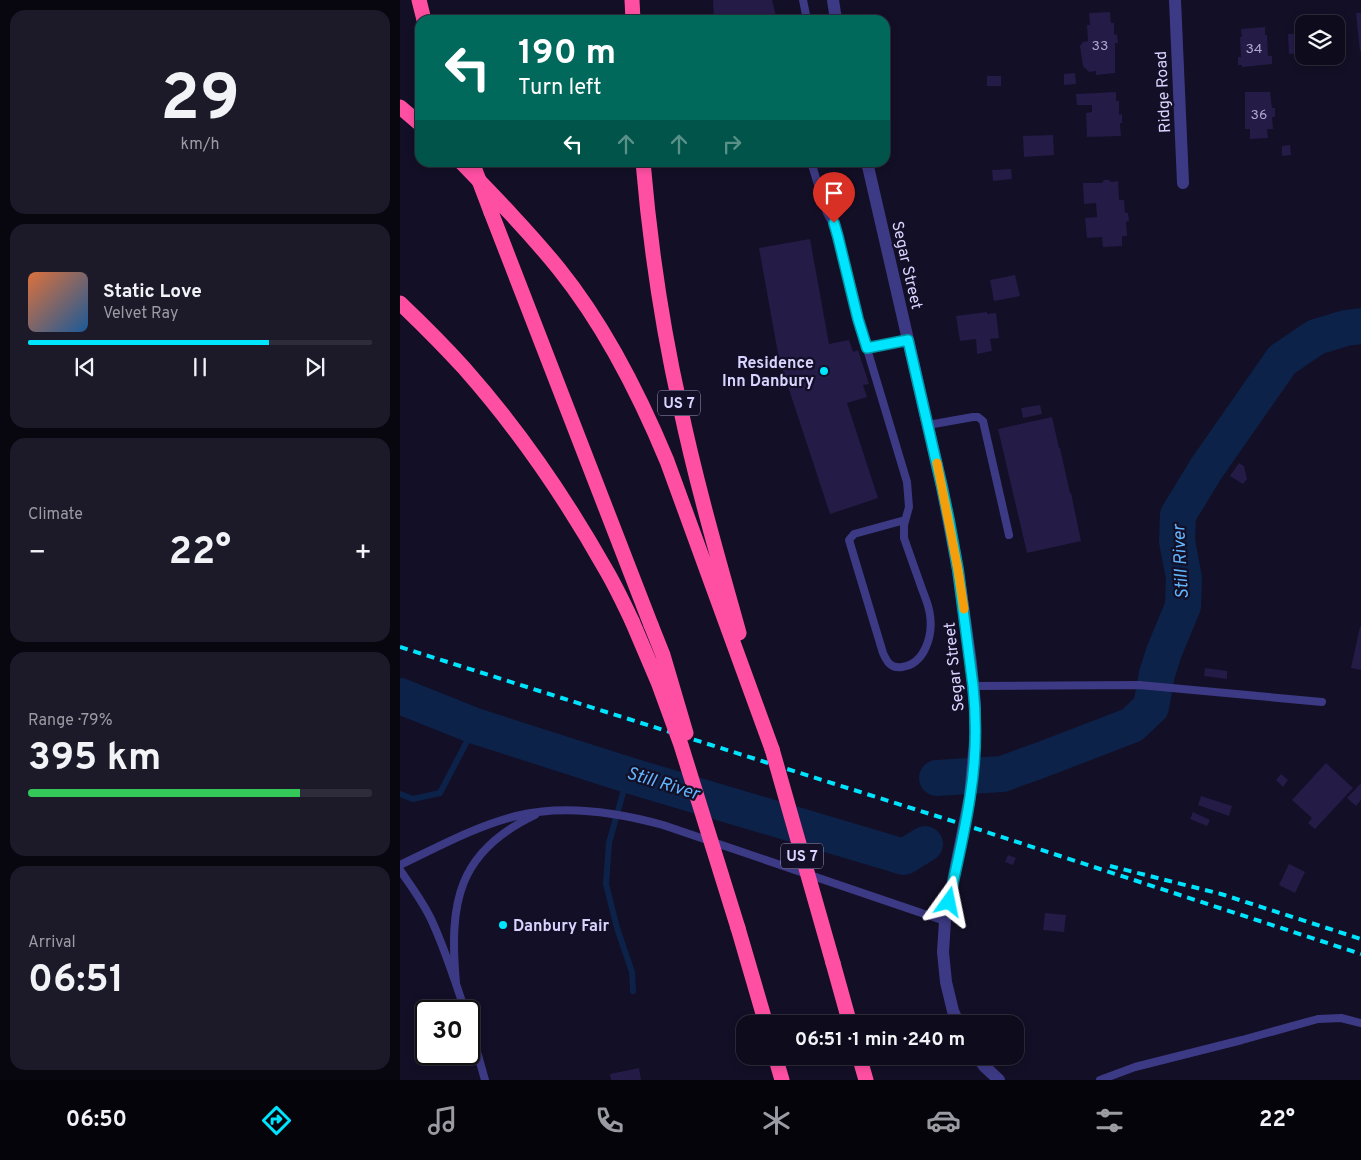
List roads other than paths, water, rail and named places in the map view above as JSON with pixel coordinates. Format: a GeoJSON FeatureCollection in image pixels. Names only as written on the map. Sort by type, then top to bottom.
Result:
{"type":"FeatureCollection","features":[{"type":"Feature","properties":{"kind":"highway"},"geometry":{"type":"LineString","coordinates":[[419,0],[423,15]]}},
{"type":"Feature","properties":{"kind":"highway"},"geometry":{"type":"LineString","coordinates":[[632,0],[633,15]]}},
{"type":"Feature","properties":{"kind":"highway"},"geometry":{"type":"LineString","coordinates":[[400,107],[415,120]]}},
{"type":"Feature","properties":{"kind":"highway"},"geometry":{"type":"LineString","coordinates":[[467,167],[560,270],[617,357],[646,412],[667,461],[736,637]]}},
{"type":"Feature","properties":{"kind":"highway"},"geometry":{"type":"LineString","coordinates":[[474,167],[663,655],[763,1015]]}},
{"type":"Feature","properties":{"kind":"highway","name":"US 7"},"geometry":{"type":"LineString","coordinates":[[643,167],[666,335],[679,405],[696,476],[736,637],[772,750],[848,1015]]}},
{"type":"Feature","properties":{"kind":"highway"},"geometry":{"type":"LineString","coordinates":[[400,303],[464,368],[504,416],[577,521],[607,572],[632,621],[658,682],[738,928]]}},
{"type":"Feature","properties":{"kind":"highway"},"geometry":{"type":"LineString","coordinates":[[778,1065],[782,1080]]}},
{"type":"Feature","properties":{"kind":"highway"},"geometry":{"type":"LineString","coordinates":[[862,1065],[866,1080]]}},
{"type":"Feature","properties":{"kind":"street"},"geometry":{"type":"LineString","coordinates":[[833,0],[835,15]]}},
{"type":"Feature","properties":{"kind":"street","name":"Ridge Road"},"geometry":{"type":"LineString","coordinates":[[1174,0],[1183,183]]}},
{"type":"Feature","properties":{"kind":"street","name":"Segar Street"},"geometry":{"type":"LineString","coordinates":[[868,167],[942,487],[958,570],[975,704],[975,741],[970,796],[945,921],[943,952],[946,982],[955,1015]]}},
{"type":"Feature","properties":{"kind":"street"},"geometry":{"type":"LineString","coordinates":[[983,1065],[999,1080]]}},
{"type":"Feature","properties":{"kind":"lane"},"geometry":{"type":"LineString","coordinates":[[803,0],[807,15]]}},
{"type":"Feature","properties":{"kind":"lane"},"geometry":{"type":"LineString","coordinates":[[813,167],[827,213],[836,230],[858,319],[907,482],[909,507],[903,531],[904,538],[929,607],[931,624],[926,648],[914,663],[899,668],[891,666],[882,653],[849,540],[854,534],[905,520]]}},
{"type":"Feature","properties":{"kind":"lane"},"geometry":{"type":"LineString","coordinates":[[867,348],[908,340]]}},
{"type":"Feature","properties":{"kind":"lane"},"geometry":{"type":"LineString","coordinates":[[928,425],[973,417],[978,417],[982,421],[1009,534]]}},
{"type":"Feature","properties":{"kind":"lane"},"geometry":{"type":"LineString","coordinates":[[973,686],[1139,685],[1322,702]]}},
{"type":"Feature","properties":{"kind":"lane"},"geometry":{"type":"LineString","coordinates":[[400,865],[486,825],[516,816],[544,811],[576,810],[604,812],[663,824],[945,921]]}},
{"type":"Feature","properties":{"kind":"lane"},"geometry":{"type":"LineString","coordinates":[[456,983],[454,934],[456,911],[461,889],[469,870],[481,852],[500,836],[544,811]]}},
{"type":"Feature","properties":{"kind":"lane"},"geometry":{"type":"LineString","coordinates":[[400,870],[431,919],[461,1000]]}},
{"type":"Feature","properties":{"kind":"lane"},"geometry":{"type":"LineString","coordinates":[[1100,1080],[1135,1067],[1318,1019],[1341,1018],[1361,1023]]}},
{"type":"Feature","properties":{"kind":"lane"},"geometry":{"type":"LineString","coordinates":[[480,1062],[485,1080]]}},
{"type":"Feature","properties":{"kind":"waterway","name":"Still River"},"geometry":{"type":"LineString","coordinates":[[937,778],[1002,774],[1132,725],[1151,707],[1157,674],[1183,606],[1184,578],[1177,541],[1178,515],[1206,469],[1282,360],[1316,337],[1346,328],[1361,326]]}},
{"type":"Feature","properties":{"kind":"waterway","name":"Still River"},"geometry":{"type":"LineString","coordinates":[[400,696],[475,726],[628,775],[904,857],[925,844]]}},
{"type":"Feature","properties":{"kind":"waterway"},"geometry":{"type":"LineString","coordinates":[[400,794],[413,799],[440,793],[475,726]]}},
{"type":"Feature","properties":{"kind":"waterway"},"geometry":{"type":"LineString","coordinates":[[628,775],[609,843],[606,884],[617,928],[632,972],[633,991]]}},
{"type":"Feature","properties":{"kind":"railway"},"geometry":{"type":"LineString","coordinates":[[400,647],[965,825],[1361,954]]}},
{"type":"Feature","properties":{"kind":"railway"},"geometry":{"type":"LineString","coordinates":[[1110,866],[1221,894],[1361,939]]}},
{"type":"Feature","properties":{"kind":"place","name":"Residence Inn Danbury"},"geometry":{"type":"Point","coordinates":[824,371]}},
{"type":"Feature","properties":{"kind":"place","name":"Danbury Fair"},"geometry":{"type":"Point","coordinates":[503,925]}}]}
